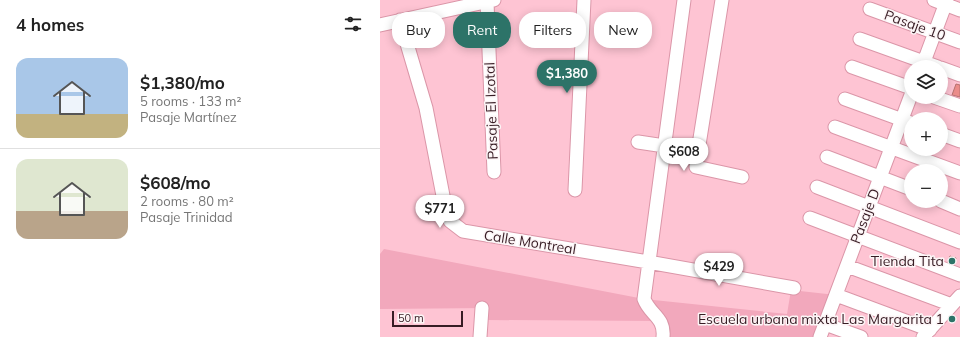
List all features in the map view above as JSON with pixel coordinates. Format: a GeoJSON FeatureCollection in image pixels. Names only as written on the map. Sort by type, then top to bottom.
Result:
{"type":"FeatureCollection","features":[{"type":"Feature","properties":{"kind":"street"},"geometry":{"type":"LineString","coordinates":[[575,190],[584,0]]}},
{"type":"Feature","properties":{"kind":"street"},"geometry":{"type":"LineString","coordinates":[[663,337],[664,331],[662,321],[647,306],[644,299],[684,0]]}},
{"type":"Feature","properties":{"kind":"street"},"geometry":{"type":"LineString","coordinates":[[722,0],[696,167],[742,177]]}},
{"type":"Feature","properties":{"kind":"street"},"geometry":{"type":"LineString","coordinates":[[438,12],[490,1]]}},
{"type":"Feature","properties":{"kind":"street","name":"Pasaje El Izotal"},"geometry":{"type":"LineString","coordinates":[[490,1],[494,172]]}},
{"type":"Feature","properties":{"kind":"street"},"geometry":{"type":"LineString","coordinates":[[925,60],[935,33],[942,1],[960,10]]}},
{"type":"Feature","properties":{"kind":"street","name":"Pasaje 10"},"geometry":{"type":"LineString","coordinates":[[870,9],[960,42]]}},
{"type":"Feature","properties":{"kind":"street"},"geometry":{"type":"LineString","coordinates":[[380,25],[392,22]]}},
{"type":"Feature","properties":{"kind":"street"},"geometry":{"type":"LineString","coordinates":[[860,39],[913,60]]}},
{"type":"Feature","properties":{"kind":"street","name":"Calle Montreal"},"geometry":{"type":"LineString","coordinates":[[408,48],[426,108],[445,206],[450,221],[463,231],[794,288]]}},
{"type":"Feature","properties":{"kind":"street"},"geometry":{"type":"LineString","coordinates":[[852,67],[904,86]]}},
{"type":"Feature","properties":{"kind":"street"},"geometry":{"type":"LineString","coordinates":[[948,71],[960,75]]}},
{"type":"Feature","properties":{"kind":"street"},"geometry":{"type":"LineString","coordinates":[[845,99],[904,121]]}},
{"type":"Feature","properties":{"kind":"street"},"geometry":{"type":"LineString","coordinates":[[948,102],[960,106]]}},
{"type":"Feature","properties":{"kind":"street","name":"Pasaje D"},"geometry":{"type":"LineString","coordinates":[[820,337],[891,148],[904,125]]}},
{"type":"Feature","properties":{"kind":"street"},"geometry":{"type":"LineString","coordinates":[[835,128],[960,173]]}},
{"type":"Feature","properties":{"kind":"street"},"geometry":{"type":"LineString","coordinates":[[948,137],[960,141]]}},
{"type":"Feature","properties":{"kind":"street"},"geometry":{"type":"LineString","coordinates":[[638,142],[698,151]]}},
{"type":"Feature","properties":{"kind":"street"},"geometry":{"type":"LineString","coordinates":[[827,157],[904,186]]}},
{"type":"Feature","properties":{"kind":"street"},"geometry":{"type":"LineString","coordinates":[[817,188],[960,242]]}},
{"type":"Feature","properties":{"kind":"street"},"geometry":{"type":"LineString","coordinates":[[948,204],[960,209]]}},
{"type":"Feature","properties":{"kind":"street"},"geometry":{"type":"LineString","coordinates":[[810,218],[960,275]]}},
{"type":"Feature","properties":{"kind":"street"},"geometry":{"type":"LineString","coordinates":[[836,295],[927,333],[956,301],[847,266]]}},
{"type":"Feature","properties":{"kind":"street"},"geometry":{"type":"LineString","coordinates":[[480,337],[482,308]]}},
{"type":"Feature","properties":{"kind":"street"},"geometry":{"type":"LineString","coordinates":[[825,324],[861,337]]}},
{"type":"Feature","properties":{"kind":"shaded area"},"geometry":{"type":"Polygon","coordinates":[[[384,249],[644,299],[787,314],[791,290],[836,295],[820,337],[663,337],[662,321],[488,320],[488,308],[380,309],[380,254],[384,249]]]}},
{"type":"Feature","properties":{"kind":"building"},"geometry":{"type":"Polygon","coordinates":[[[956,84],[960,85],[960,97],[952,95],[956,84]]]}},
{"type":"Feature","properties":{"kind":"building","name":"Tienda Tita"},"geometry":{"type":"Polygon","coordinates":[[[950,256],[956,258],[953,267],[947,264],[950,256]]]}},
{"type":"Feature","properties":{"kind":"place","name":"Tienda Tita"},"geometry":{"type":"Point","coordinates":[952,261]}},
{"type":"Feature","properties":{"kind":"place","name":"Escuela urbana mixta Las Margarita 1"},"geometry":{"type":"Point","coordinates":[952,319]}}]}
